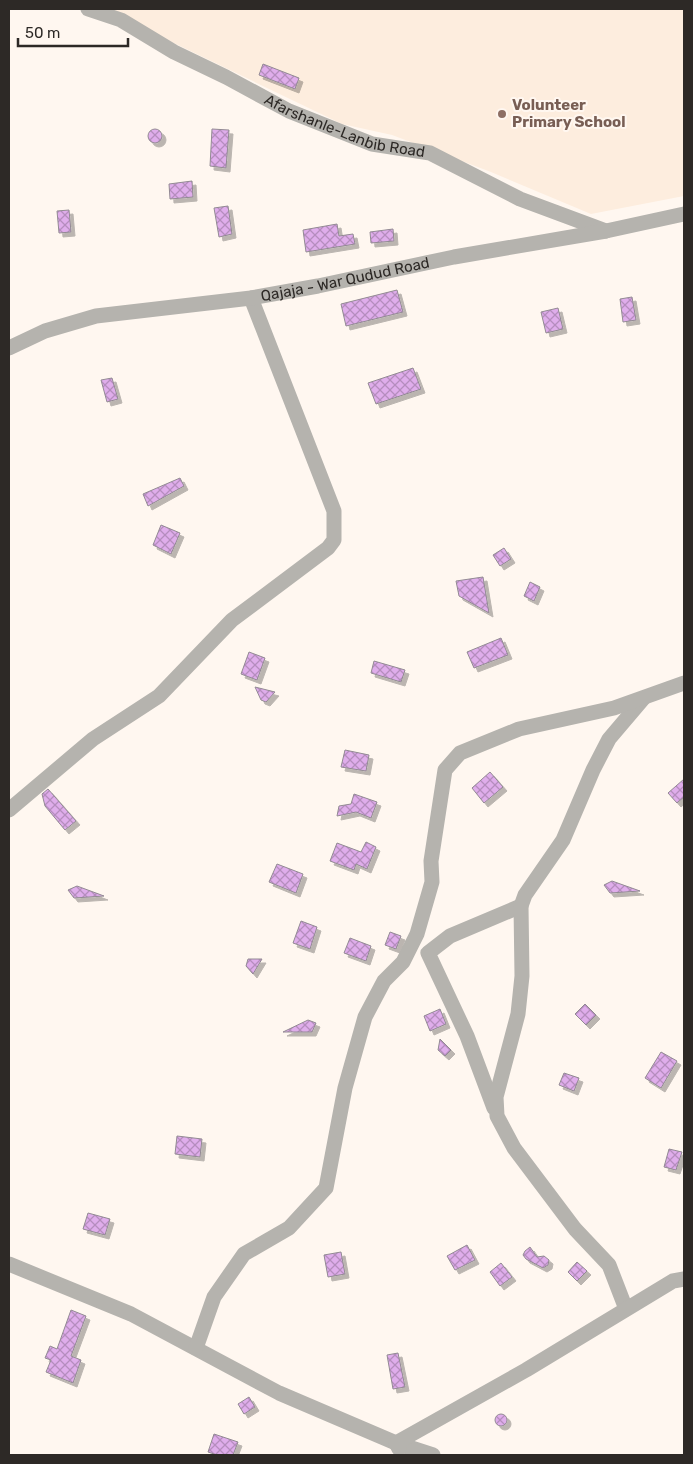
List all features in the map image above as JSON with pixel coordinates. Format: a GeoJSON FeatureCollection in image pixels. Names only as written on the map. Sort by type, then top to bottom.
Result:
{"type":"FeatureCollection","features":[{"type":"Feature","properties":{"kind":"street","name":"Afarshanle-Lanbib Road"},"geometry":{"type":"LineString","coordinates":[[88,9],[121,20],[174,52],[226,77],[288,112],[372,144],[430,153],[520,199],[606,231]]}},
{"type":"Feature","properties":{"kind":"street","name":"Qajaja - War Qudud Road"},"geometry":{"type":"LineString","coordinates":[[9,348],[45,330],[96,316],[251,298],[318,286],[454,257],[606,231],[684,214]]}},
{"type":"Feature","properties":{"kind":"street"},"geometry":{"type":"LineString","coordinates":[[9,810],[93,739],[159,696],[232,620],[328,548],[334,540],[334,511],[251,298]]}},
{"type":"Feature","properties":{"kind":"street"},"geometry":{"type":"LineString","coordinates":[[196,1348],[214,1297],[244,1254],[289,1228],[326,1188],[345,1088],[365,1017],[384,981],[403,962],[417,934],[432,882],[431,861],[445,770],[460,753],[520,730],[614,708],[684,683]]}},
{"type":"Feature","properties":{"kind":"street"},"geometry":{"type":"LineString","coordinates":[[496,1116],[496,1097],[519,1005],[522,976],[521,906],[525,895],[563,840],[592,770],[609,739],[644,697]]}},
{"type":"Feature","properties":{"kind":"street"},"geometry":{"type":"LineString","coordinates":[[403,962],[428,953],[450,936],[521,906]]}},
{"type":"Feature","properties":{"kind":"street"},"geometry":{"type":"LineString","coordinates":[[428,953],[467,1036],[496,1116],[514,1148],[564,1214],[609,1265],[626,1310]]}},
{"type":"Feature","properties":{"kind":"street"},"geometry":{"type":"LineString","coordinates":[[9,1264],[131,1314],[279,1393],[399,1449],[433,1455]]}},
{"type":"Feature","properties":{"kind":"street"},"geometry":{"type":"LineString","coordinates":[[399,1449],[673,1281],[684,1280]]}},
{"type":"Feature","properties":{"kind":"shaded area","name":"Volunteer Primary School"},"geometry":{"type":"Polygon","coordinates":[[[103,9],[684,9],[684,196],[591,214],[491,172],[392,135],[342,124],[103,9]]]}},
{"type":"Feature","properties":{"kind":"building"},"geometry":{"type":"Polygon","coordinates":[[[263,64],[299,78],[295,89],[259,75],[263,64]]]}},
{"type":"Feature","properties":{"kind":"building"},"geometry":{"type":"Polygon","coordinates":[[[155,129],[160,131],[162,136],[160,141],[155,143],[150,141],[148,136],[150,131],[155,129]]]}},
{"type":"Feature","properties":{"kind":"building"},"geometry":{"type":"Polygon","coordinates":[[[212,129],[229,130],[226,168],[210,166],[212,129]]]}},
{"type":"Feature","properties":{"kind":"building"},"geometry":{"type":"Polygon","coordinates":[[[192,181],[193,197],[170,199],[169,184],[192,181]]]}},
{"type":"Feature","properties":{"kind":"building"},"geometry":{"type":"Polygon","coordinates":[[[228,206],[232,234],[219,237],[214,208],[228,206]]]}},
{"type":"Feature","properties":{"kind":"building"},"geometry":{"type":"Polygon","coordinates":[[[69,210],[71,232],[59,233],[57,211],[69,210]]]}},
{"type":"Feature","properties":{"kind":"building"},"geometry":{"type":"Polygon","coordinates":[[[337,224],[339,236],[353,234],[355,244],[306,252],[303,230],[337,224]]]}},
{"type":"Feature","properties":{"kind":"building"},"geometry":{"type":"Polygon","coordinates":[[[393,229],[394,241],[371,243],[370,232],[393,229]]]}},
{"type":"Feature","properties":{"kind":"building"},"geometry":{"type":"Polygon","coordinates":[[[397,290],[403,312],[346,326],[341,304],[397,290]]]}},
{"type":"Feature","properties":{"kind":"building"},"geometry":{"type":"Polygon","coordinates":[[[632,297],[636,320],[623,322],[620,299],[632,297]]]}},
{"type":"Feature","properties":{"kind":"building"},"geometry":{"type":"Polygon","coordinates":[[[558,308],[563,329],[546,333],[541,312],[558,308]]]}},
{"type":"Feature","properties":{"kind":"building"},"geometry":{"type":"Polygon","coordinates":[[[413,368],[421,389],[376,404],[368,383],[413,368]]]}},
{"type":"Feature","properties":{"kind":"building"},"geometry":{"type":"Polygon","coordinates":[[[112,378],[118,399],[107,402],[101,380],[112,378]]]}},
{"type":"Feature","properties":{"kind":"building"},"geometry":{"type":"Polygon","coordinates":[[[180,478],[184,486],[148,506],[143,494],[180,478]]]}},
{"type":"Feature","properties":{"kind":"building"},"geometry":{"type":"Polygon","coordinates":[[[161,525],[180,533],[171,554],[153,545],[161,525]]]}},
{"type":"Feature","properties":{"kind":"building"},"geometry":{"type":"Polygon","coordinates":[[[504,548],[511,559],[500,566],[493,555],[504,548]]]}},
{"type":"Feature","properties":{"kind":"building"},"geometry":{"type":"Polygon","coordinates":[[[483,577],[489,613],[459,596],[456,581],[483,577]]]}},
{"type":"Feature","properties":{"kind":"building"},"geometry":{"type":"Polygon","coordinates":[[[530,582],[540,587],[534,601],[524,596],[530,582]]]}},
{"type":"Feature","properties":{"kind":"building"},"geometry":{"type":"Polygon","coordinates":[[[501,638],[508,655],[474,668],[467,652],[501,638]]]}},
{"type":"Feature","properties":{"kind":"building"},"geometry":{"type":"Polygon","coordinates":[[[249,652],[265,658],[257,680],[241,674],[249,652]]]}},
{"type":"Feature","properties":{"kind":"building"},"geometry":{"type":"Polygon","coordinates":[[[374,661],[405,670],[401,682],[371,673],[374,661]]]}},
{"type":"Feature","properties":{"kind":"building"},"geometry":{"type":"Polygon","coordinates":[[[255,687],[275,692],[266,702],[261,700],[255,687]]]}},
{"type":"Feature","properties":{"kind":"building"},"geometry":{"type":"Polygon","coordinates":[[[345,750],[369,755],[366,771],[341,767],[345,750]]]}},
{"type":"Feature","properties":{"kind":"building"},"geometry":{"type":"Polygon","coordinates":[[[490,772],[503,787],[484,803],[472,788],[490,772]]]}},
{"type":"Feature","properties":{"kind":"building"},"geometry":{"type":"Polygon","coordinates":[[[684,779],[684,797],[677,803],[668,793],[684,779]]]}},
{"type":"Feature","properties":{"kind":"building"},"geometry":{"type":"Polygon","coordinates":[[[48,789],[76,821],[65,830],[45,806],[42,794],[48,789]]]}},
{"type":"Feature","properties":{"kind":"building"},"geometry":{"type":"Polygon","coordinates":[[[354,794],[377,802],[371,818],[356,812],[337,816],[339,806],[351,804],[354,794]]]}},
{"type":"Feature","properties":{"kind":"building"},"geometry":{"type":"Polygon","coordinates":[[[366,842],[376,847],[367,869],[356,864],[354,870],[330,861],[337,843],[361,852],[366,842]]]}},
{"type":"Feature","properties":{"kind":"building"},"geometry":{"type":"Polygon","coordinates":[[[277,864],[303,874],[296,893],[269,882],[277,864]]]}},
{"type":"Feature","properties":{"kind":"building"},"geometry":{"type":"Polygon","coordinates":[[[612,881],[640,891],[610,893],[604,885],[612,881]]]}},
{"type":"Feature","properties":{"kind":"building"},"geometry":{"type":"Polygon","coordinates":[[[77,886],[104,896],[74,898],[68,890],[77,886]]]}},
{"type":"Feature","properties":{"kind":"building"},"geometry":{"type":"Polygon","coordinates":[[[301,921],[317,927],[310,949],[293,943],[301,921]]]}},
{"type":"Feature","properties":{"kind":"building"},"geometry":{"type":"Polygon","coordinates":[[[390,932],[401,936],[396,949],[385,945],[390,932]]]}},
{"type":"Feature","properties":{"kind":"building"},"geometry":{"type":"Polygon","coordinates":[[[350,938],[371,946],[366,961],[344,953],[350,938]]]}},
{"type":"Feature","properties":{"kind":"building"},"geometry":{"type":"Polygon","coordinates":[[[248,959],[262,959],[253,974],[246,966],[248,959]]]}},
{"type":"Feature","properties":{"kind":"building"},"geometry":{"type":"Polygon","coordinates":[[[585,1004],[596,1015],[586,1025],[575,1014],[585,1004]]]}},
{"type":"Feature","properties":{"kind":"building"},"geometry":{"type":"Polygon","coordinates":[[[440,1009],[446,1024],[430,1031],[424,1016],[440,1009]]]}},
{"type":"Feature","properties":{"kind":"building"},"geometry":{"type":"Polygon","coordinates":[[[308,1020],[316,1023],[312,1032],[283,1032],[308,1020]]]}},
{"type":"Feature","properties":{"kind":"building"},"geometry":{"type":"Polygon","coordinates":[[[440,1039],[451,1050],[445,1056],[438,1050],[440,1039]]]}},
{"type":"Feature","properties":{"kind":"building"},"geometry":{"type":"Polygon","coordinates":[[[661,1052],[677,1061],[661,1088],[645,1078],[661,1052]]]}},
{"type":"Feature","properties":{"kind":"building"},"geometry":{"type":"Polygon","coordinates":[[[564,1073],[579,1078],[574,1091],[559,1085],[564,1073]]]}},
{"type":"Feature","properties":{"kind":"building"},"geometry":{"type":"Polygon","coordinates":[[[177,1136],[202,1139],[200,1157],[175,1154],[177,1136]]]}},
{"type":"Feature","properties":{"kind":"building"},"geometry":{"type":"Polygon","coordinates":[[[669,1149],[682,1152],[676,1170],[664,1167],[669,1149]]]}},
{"type":"Feature","properties":{"kind":"building"},"geometry":{"type":"Polygon","coordinates":[[[88,1213],[110,1219],[105,1235],[83,1229],[88,1213]]]}},
{"type":"Feature","properties":{"kind":"building"},"geometry":{"type":"Polygon","coordinates":[[[467,1245],[475,1260],[455,1270],[447,1256],[467,1245]]]}},
{"type":"Feature","properties":{"kind":"building"},"geometry":{"type":"Polygon","coordinates":[[[530,1247],[537,1257],[544,1256],[549,1260],[548,1265],[543,1268],[526,1259],[523,1255],[530,1247]]]}},
{"type":"Feature","properties":{"kind":"building"},"geometry":{"type":"Polygon","coordinates":[[[341,1252],[345,1274],[328,1277],[324,1255],[341,1252]]]}},
{"type":"Feature","properties":{"kind":"building"},"geometry":{"type":"Polygon","coordinates":[[[577,1262],[587,1271],[577,1281],[568,1272],[577,1262]]]}},
{"type":"Feature","properties":{"kind":"building"},"geometry":{"type":"Polygon","coordinates":[[[501,1263],[512,1277],[500,1286],[490,1272],[501,1263]]]}},
{"type":"Feature","properties":{"kind":"building"},"geometry":{"type":"Polygon","coordinates":[[[71,1310],[86,1316],[71,1356],[81,1360],[73,1383],[46,1372],[51,1360],[45,1358],[50,1346],[57,1349],[71,1310]]]}},
{"type":"Feature","properties":{"kind":"building"},"geometry":{"type":"Polygon","coordinates":[[[398,1353],[405,1387],[393,1389],[387,1355],[398,1353]]]}},
{"type":"Feature","properties":{"kind":"building"},"geometry":{"type":"Polygon","coordinates":[[[249,1397],[255,1407],[244,1414],[238,1404],[249,1397]]]}},
{"type":"Feature","properties":{"kind":"building"},"geometry":{"type":"Polygon","coordinates":[[[503,1414],[506,1415],[506,1425],[499,1426],[496,1425],[495,1418],[496,1415],[503,1414]]]}},
{"type":"Feature","properties":{"kind":"building"},"geometry":{"type":"Polygon","coordinates":[[[214,1434],[238,1442],[233,1455],[217,1455],[208,1452],[214,1434]]]}},
{"type":"Feature","properties":{"kind":"place","name":"Volunteer Primary School"},"geometry":{"type":"Point","coordinates":[502,114]}}]}
